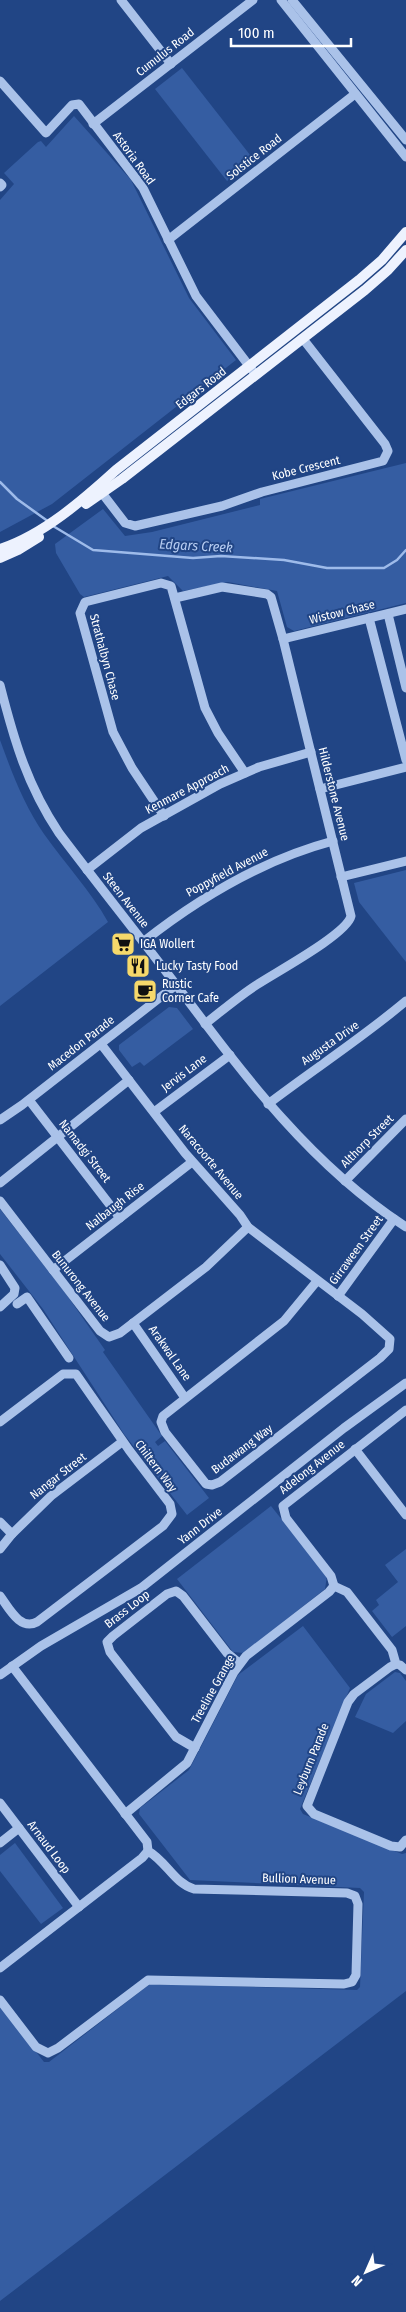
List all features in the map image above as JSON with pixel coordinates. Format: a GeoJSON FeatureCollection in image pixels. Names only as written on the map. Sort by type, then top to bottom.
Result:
{"type":"FeatureCollection","features":[{"type":"Feature","properties":{"kind":"main road","name":"Edgars Road"},"geometry":{"type":"LineString","coordinates":[[70,512],[372,270],[406,232]]}},
{"type":"Feature","properties":{"kind":"main road","name":"Edgars Road"},"geometry":{"type":"LineString","coordinates":[[0,558],[102,493],[380,278],[406,250]]}},
{"type":"Feature","properties":{"kind":"main road","name":"Edgars Road"},"geometry":{"type":"LineString","coordinates":[[0,549],[32,537]]}},
{"type":"Feature","properties":{"kind":"street"},"geometry":{"type":"LineString","coordinates":[[121,0],[171,64]]}},
{"type":"Feature","properties":{"kind":"street","name":"Cumulus Road"},"geometry":{"type":"LineString","coordinates":[[93,124],[253,0]]}},
{"type":"Feature","properties":{"kind":"street"},"geometry":{"type":"LineString","coordinates":[[281,0],[406,157]]}},
{"type":"Feature","properties":{"kind":"street"},"geometry":{"type":"LineString","coordinates":[[292,0],[406,140]]}},
{"type":"Feature","properties":{"kind":"street","name":"Astoria Road"},"geometry":{"type":"LineString","coordinates":[[0,81],[46,133],[72,104],[79,104],[134,174],[196,296],[256,375]]}},
{"type":"Feature","properties":{"kind":"street","name":"Solstice Road"},"geometry":{"type":"LineString","coordinates":[[168,240],[355,94]]}},
{"type":"Feature","properties":{"kind":"street"},"geometry":{"type":"LineString","coordinates":[[0,183],[2,185],[0,187]]}},
{"type":"Feature","properties":{"kind":"street","name":"Kobe Crescent"},"geometry":{"type":"LineString","coordinates":[[102,493],[125,523],[134,526],[222,506],[262,492],[383,461],[388,451],[385,444],[303,338]]}},
{"type":"Feature","properties":{"kind":"street","name":"Strathalbyn Chase"},"geometry":{"type":"LineString","coordinates":[[164,816],[132,768],[113,732],[80,610],[82,604],[88,601],[161,583],[171,586],[175,598]]}},
{"type":"Feature","properties":{"kind":"street","name":"Hilderstone Avenue"},"geometry":{"type":"LineString","coordinates":[[175,598],[222,587],[269,595],[283,639],[351,916],[346,925],[313,950],[259,982],[206,1024]]}},
{"type":"Feature","properties":{"kind":"street"},"geometry":{"type":"LineString","coordinates":[[175,598],[205,708],[218,733],[245,773]]}},
{"type":"Feature","properties":{"kind":"street","name":"Wistow Chase"},"geometry":{"type":"LineString","coordinates":[[283,639],[406,609]]}},
{"type":"Feature","properties":{"kind":"street"},"geometry":{"type":"LineString","coordinates":[[388,614],[406,688]]}},
{"type":"Feature","properties":{"kind":"street"},"geometry":{"type":"LineString","coordinates":[[369,618],[406,760]]}},
{"type":"Feature","properties":{"kind":"street","name":"Steen Avenue"},"geometry":{"type":"LineString","coordinates":[[0,685],[15,743],[34,792],[59,834],[268,1104],[309,1148],[345,1181],[406,1227]]}},
{"type":"Feature","properties":{"kind":"street","name":"Kenmare Approach"},"geometry":{"type":"LineString","coordinates":[[87,870],[127,837],[245,773],[311,752]]}},
{"type":"Feature","properties":{"kind":"street"},"geometry":{"type":"LineString","coordinates":[[320,790],[406,767]]}},
{"type":"Feature","properties":{"kind":"street","name":"Poppyfield Avenue"},"geometry":{"type":"LineString","coordinates":[[143,942],[182,911],[262,866],[301,849],[332,841]]}},
{"type":"Feature","properties":{"kind":"street"},"geometry":{"type":"LineString","coordinates":[[341,877],[406,861]]}},
{"type":"Feature","properties":{"kind":"street","name":"Macedon Parade"},"geometry":{"type":"LineString","coordinates":[[0,1120],[29,1100],[176,985]]}},
{"type":"Feature","properties":{"kind":"street","name":"Augusta Drive"},"geometry":{"type":"LineString","coordinates":[[268,1104],[305,1075],[362,1037],[406,1001]]}},
{"type":"Feature","properties":{"kind":"street","name":"Naracoorte Avenue"},"geometry":{"type":"LineString","coordinates":[[101,1044],[192,1162],[240,1214],[248,1227],[317,1281]]}},
{"type":"Feature","properties":{"kind":"street","name":"Jervis Lane"},"geometry":{"type":"LineString","coordinates":[[154,1112],[230,1055]]}},
{"type":"Feature","properties":{"kind":"street"},"geometry":{"type":"LineString","coordinates":[[0,1183],[129,1080]]}},
{"type":"Feature","properties":{"kind":"street","name":"Namadgi Street"},"geometry":{"type":"LineString","coordinates":[[29,1100],[120,1218]]}},
{"type":"Feature","properties":{"kind":"street","name":"Althorp Street"},"geometry":{"type":"LineString","coordinates":[[345,1181],[406,1120]]}},
{"type":"Feature","properties":{"kind":"street","name":"Nalbaugh Rise"},"geometry":{"type":"LineString","coordinates":[[53,1270],[192,1162]]}},
{"type":"Feature","properties":{"kind":"street","name":"Bunurong Avenue"},"geometry":{"type":"LineString","coordinates":[[0,1201],[104,1334],[114,1337],[206,1267],[248,1227]]}},
{"type":"Feature","properties":{"kind":"street","name":"Girraween Street"},"geometry":{"type":"LineString","coordinates":[[338,1296],[394,1219]]}},
{"type":"Feature","properties":{"kind":"street"},"geometry":{"type":"LineString","coordinates":[[0,1265],[15,1288],[14,1294],[0,1306]]}},
{"type":"Feature","properties":{"kind":"street","name":"Budawang Way"},"geometry":{"type":"LineString","coordinates":[[317,1281],[338,1296],[385,1333],[390,1339],[390,1349],[216,1484],[209,1485],[203,1482],[162,1427],[163,1416],[284,1321],[317,1281]]}},
{"type":"Feature","properties":{"kind":"street"},"geometry":{"type":"LineString","coordinates":[[17,1304],[27,1297],[69,1358]]}},
{"type":"Feature","properties":{"kind":"street","name":"Arakwal Lane"},"geometry":{"type":"LineString","coordinates":[[133,1323],[185,1398]]}},
{"type":"Feature","properties":{"kind":"street","name":"Chiltern Way"},"geometry":{"type":"LineString","coordinates":[[0,1422],[63,1374],[71,1372],[79,1378],[122,1442],[170,1504],[172,1514],[169,1520],[32,1625],[22,1623],[0,1596]]}},
{"type":"Feature","properties":{"kind":"street","name":"Yann Drive"},"geometry":{"type":"LineString","coordinates":[[0,1675],[41,1646],[141,1588],[344,1428],[406,1383]]}},
{"type":"Feature","properties":{"kind":"street","name":"Adelong Avenue"},"geometry":{"type":"LineString","coordinates":[[396,1664],[392,1650],[347,1592],[334,1586],[331,1576],[286,1518],[283,1506],[406,1410]]}},
{"type":"Feature","properties":{"kind":"street","name":"Nangar Street"},"geometry":{"type":"LineString","coordinates":[[0,1549],[36,1508],[122,1442]]}},
{"type":"Feature","properties":{"kind":"street"},"geometry":{"type":"LineString","coordinates":[[355,1449],[406,1515]]}},
{"type":"Feature","properties":{"kind":"street"},"geometry":{"type":"LineString","coordinates":[[0,1522],[12,1534]]}},
{"type":"Feature","properties":{"kind":"street","name":"Treeline Grange"},"geometry":{"type":"LineString","coordinates":[[125,1814],[182,1769],[195,1748],[239,1663],[329,1592],[334,1586]]}},
{"type":"Feature","properties":{"kind":"street","name":"Brass Loop"},"geometry":{"type":"LineString","coordinates":[[195,1748],[176,1737],[110,1652],[107,1642],[167,1594],[176,1591],[183,1596],[227,1654],[239,1663]]}},
{"type":"Feature","properties":{"kind":"street"},"geometry":{"type":"LineString","coordinates":[[396,1664],[400,1664],[406,1670]]}},
{"type":"Feature","properties":{"kind":"street","name":"Leyburn Parade"},"geometry":{"type":"LineString","coordinates":[[396,1664],[390,1666],[359,1690],[348,1702],[307,1806],[314,1814],[391,1846],[400,1847],[406,1840]]}},
{"type":"Feature","properties":{"kind":"street","name":"Bullion Avenue"},"geometry":{"type":"LineString","coordinates":[[0,2000],[36,2047],[48,2054],[148,1980],[349,1984],[354,1979],[358,1904],[352,1894],[194,1889],[181,1884],[163,1861],[148,1851],[147,1842],[12,1666]]}},
{"type":"Feature","properties":{"kind":"street","name":"Arnaud Loop"},"geometry":{"type":"LineString","coordinates":[[0,1803],[79,1907]]}},
{"type":"Feature","properties":{"kind":"street"},"geometry":{"type":"LineString","coordinates":[[0,1843],[19,1828]]}},
{"type":"Feature","properties":{"kind":"street"},"geometry":{"type":"LineString","coordinates":[[0,1968],[142,1858],[148,1851]]}},
{"type":"Feature","properties":{"kind":"shaded area"},"geometry":{"type":"Polygon","coordinates":[[[182,68],[254,160],[227,181],[155,89],[182,68]]]}},
{"type":"Feature","properties":{"kind":"shaded area"},"geometry":{"type":"Polygon","coordinates":[[[74,116],[131,180],[189,298],[236,360],[52,504],[0,532],[0,200],[14,184],[4,173],[38,142],[41,141],[46,147],[74,116]]]}},
{"type":"Feature","properties":{"kind":"shaded area"},"geometry":{"type":"Polygon","coordinates":[[[406,463],[406,603],[294,631],[287,627],[277,591],[228,582],[183,591],[168,576],[84,597],[80,594],[56,553],[55,544],[103,509],[125,536],[152,532],[260,505],[260,499],[406,463]]]}},
{"type":"Feature","properties":{"kind":"shaded area"},"geometry":{"type":"Polygon","coordinates":[[[0,740],[30,812],[52,845],[94,899],[108,922],[0,1006],[0,740]]]}},
{"type":"Feature","properties":{"kind":"shaded area"},"geometry":{"type":"Polygon","coordinates":[[[406,870],[406,962],[359,902],[354,883],[406,870]]]}},
{"type":"Feature","properties":{"kind":"shaded area"},"geometry":{"type":"Polygon","coordinates":[[[169,1007],[177,1008],[193,1029],[144,1066],[140,1062],[132,1067],[119,1050],[119,1045],[169,1007]]]}},
{"type":"Feature","properties":{"kind":"shaded area"},"geometry":{"type":"Polygon","coordinates":[[[0,1209],[64,1291],[105,1350],[103,1352],[162,1436],[155,1442],[158,1446],[165,1441],[209,1498],[187,1515],[124,1434],[43,1309],[0,1254],[0,1209]]]}},
{"type":"Feature","properties":{"kind":"shaded area"},"geometry":{"type":"Polygon","coordinates":[[[271,1506],[327,1576],[325,1589],[244,1653],[233,1652],[177,1579],[271,1506]]]}},
{"type":"Feature","properties":{"kind":"shaded area"},"geometry":{"type":"Polygon","coordinates":[[[406,1549],[406,1626],[392,1637],[372,1611],[379,1605],[376,1600],[398,1582],[385,1565],[406,1549]]]}},
{"type":"Feature","properties":{"kind":"shaded area"},"geometry":{"type":"Polygon","coordinates":[[[303,1626],[350,1688],[300,1809],[303,1814],[402,1854],[406,1853],[406,1991],[0,2301],[0,2005],[44,2062],[49,2062],[150,1984],[357,1990],[360,1987],[364,1892],[360,1888],[190,1880],[139,1814],[140,1808],[189,1770],[238,1675],[303,1626]]]}},
{"type":"Feature","properties":{"kind":"shaded area"},"geometry":{"type":"Polygon","coordinates":[[[395,1672],[400,1673],[406,1681],[406,1721],[393,1733],[355,1717],[366,1694],[395,1672]]]}},
{"type":"Feature","properties":{"kind":"shaded area"},"geometry":{"type":"Polygon","coordinates":[[[15,1843],[63,1908],[41,1924],[0,1871],[0,1855],[15,1843]]]}},
{"type":"Feature","properties":{"kind":"waterway","name":"Edgars Creek"},"geometry":{"type":"LineString","coordinates":[[0,482],[17,499],[49,522]]}},
{"type":"Feature","properties":{"kind":"waterway","name":"Edgars Creek"},"geometry":{"type":"LineString","coordinates":[[53,526],[93,550],[193,558],[221,556],[284,560],[327,568],[384,568],[397,560],[406,550]]}},
{"type":"Feature","properties":{"kind":"place","name":"IGA Wollert"},"geometry":{"type":"Point","coordinates":[123,944]}},
{"type":"Feature","properties":{"kind":"place","name":"Lucky Tasty Food"},"geometry":{"type":"Point","coordinates":[138,966]}},
{"type":"Feature","properties":{"kind":"place","name":"Rustic Corner Cafe"},"geometry":{"type":"Point","coordinates":[145,991]}}]}
